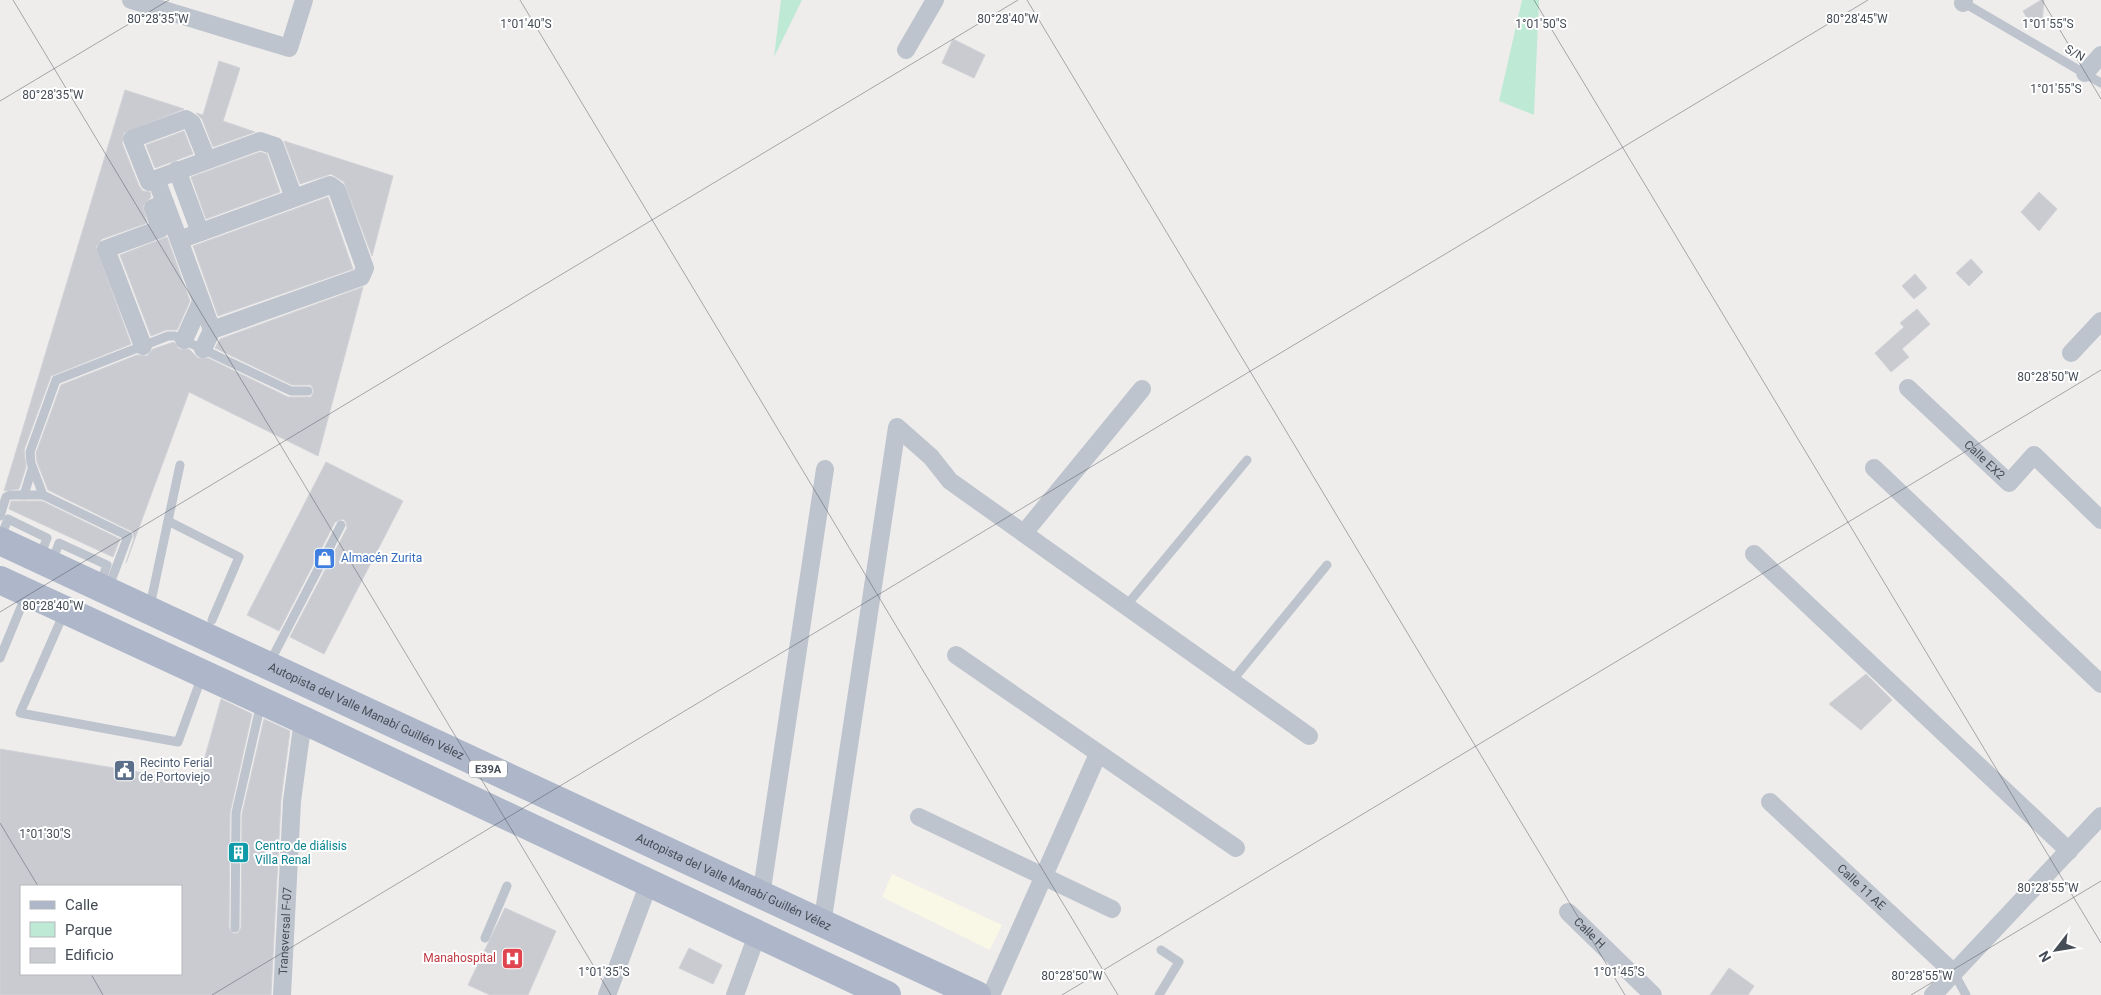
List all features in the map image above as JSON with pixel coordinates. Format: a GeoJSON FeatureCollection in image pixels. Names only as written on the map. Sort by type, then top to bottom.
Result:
{"type":"FeatureCollection","features":[{"type":"Feature","properties":{"kind":"main road","name":"Autopista del Valle Manabí Guillén Vélez"},"geometry":{"type":"LineString","coordinates":[[0,540],[268,667],[977,995]]}},
{"type":"Feature","properties":{"kind":"main road"},"geometry":{"type":"LineString","coordinates":[[0,580],[687,901],[757,935],[855,988],[886,995]]}},
{"type":"Feature","properties":{"kind":"main road"},"geometry":{"type":"LineString","coordinates":[[687,901],[702,868]]}},
{"type":"Feature","properties":{"kind":"street"},"geometry":{"type":"LineString","coordinates":[[136,1],[289,48],[304,0]]}},
{"type":"Feature","properties":{"kind":"street"},"geometry":{"type":"LineString","coordinates":[[906,50],[934,0]]}},
{"type":"Feature","properties":{"kind":"street"},"geometry":{"type":"LineString","coordinates":[[2085,73],[2101,55]]}},
{"type":"Feature","properties":{"kind":"street"},"geometry":{"type":"LineString","coordinates":[[207,160],[192,123],[186,119],[132,139],[149,182],[177,170],[207,160],[260,142],[275,146],[294,198]]}},
{"type":"Feature","properties":{"kind":"street"},"geometry":{"type":"LineString","coordinates":[[177,170],[200,232]]}},
{"type":"Feature","properties":{"kind":"street"},"geometry":{"type":"LineString","coordinates":[[156,179],[212,330]]}},
{"type":"Feature","properties":{"kind":"street"},"geometry":{"type":"LineString","coordinates":[[179,240],[330,185],[337,190],[365,268],[361,277],[212,330],[203,349]]}},
{"type":"Feature","properties":{"kind":"street"},"geometry":{"type":"LineString","coordinates":[[143,346],[106,249],[160,229],[153,208],[165,203]]}},
{"type":"Feature","properties":{"kind":"street"},"geometry":{"type":"LineString","coordinates":[[184,340],[201,302]]}},
{"type":"Feature","properties":{"kind":"street"},"geometry":{"type":"LineString","coordinates":[[2072,353],[2101,321]]}},
{"type":"Feature","properties":{"kind":"street","name":"Calle EX2"},"geometry":{"type":"LineString","coordinates":[[1908,388],[2009,483],[2034,455],[2101,520]]}},
{"type":"Feature","properties":{"kind":"street"},"geometry":{"type":"LineString","coordinates":[[1024,532],[1142,389]]}},
{"type":"Feature","properties":{"kind":"street"},"geometry":{"type":"LineString","coordinates":[[822,924],[897,427],[931,457],[950,481],[1309,736]]}},
{"type":"Feature","properties":{"kind":"street"},"geometry":{"type":"LineString","coordinates":[[1874,468],[2101,684]]}},
{"type":"Feature","properties":{"kind":"street"},"geometry":{"type":"LineString","coordinates":[[761,896],[826,469]]}},
{"type":"Feature","properties":{"kind":"street"},"geometry":{"type":"LineString","coordinates":[[1754,554],[2068,851]]}},
{"type":"Feature","properties":{"kind":"street"},"geometry":{"type":"LineString","coordinates":[[956,655],[1236,848]]}},
{"type":"Feature","properties":{"kind":"street","name":"Transversal F-07"},"geometry":{"type":"LineString","coordinates":[[282,995],[292,801],[303,720]]}},
{"type":"Feature","properties":{"kind":"street"},"geometry":{"type":"LineString","coordinates":[[991,995],[1098,754]]}},
{"type":"Feature","properties":{"kind":"street","name":"Calle 11 AE"},"geometry":{"type":"LineString","coordinates":[[1770,802],[1954,973]]}},
{"type":"Feature","properties":{"kind":"street"},"geometry":{"type":"LineString","coordinates":[[1933,995],[2101,816]]}},
{"type":"Feature","properties":{"kind":"street"},"geometry":{"type":"LineString","coordinates":[[919,817],[1112,910]]}},
{"type":"Feature","properties":{"kind":"street"},"geometry":{"type":"LineString","coordinates":[[607,995],[649,883]]}},
{"type":"Feature","properties":{"kind":"street","name":"Calle H"},"geometry":{"type":"LineString","coordinates":[[1568,912],[1653,995]]}},
{"type":"Feature","properties":{"kind":"street"},"geometry":{"type":"LineString","coordinates":[[734,995],[757,935]]}},
{"type":"Feature","properties":{"kind":"lane","name":"S/N"},"geometry":{"type":"LineString","coordinates":[[1962,1],[2101,83]]}},
{"type":"Feature","properties":{"kind":"lane"},"geometry":{"type":"LineString","coordinates":[[44,495],[32,469],[30,452],[56,380],[168,336],[184,340],[292,391],[308,391]]}},
{"type":"Feature","properties":{"kind":"lane"},"geometry":{"type":"LineString","coordinates":[[1126,606],[1247,460]]}},
{"type":"Feature","properties":{"kind":"lane"},"geometry":{"type":"LineString","coordinates":[[149,611],[180,466]]}},
{"type":"Feature","properties":{"kind":"lane"},"geometry":{"type":"LineString","coordinates":[[24,495],[32,469]]}},
{"type":"Feature","properties":{"kind":"lane"},"geometry":{"type":"LineString","coordinates":[[0,516],[6,497],[44,495],[128,536],[103,590]]}},
{"type":"Feature","properties":{"kind":"lane"},"geometry":{"type":"LineString","coordinates":[[168,521],[239,557],[212,620]]}},
{"type":"Feature","properties":{"kind":"lane"},"geometry":{"type":"LineString","coordinates":[[268,667],[341,525]]}},
{"type":"Feature","properties":{"kind":"lane"},"geometry":{"type":"LineString","coordinates":[[1232,681],[1327,565]]}},
{"type":"Feature","properties":{"kind":"lane"},"geometry":{"type":"LineString","coordinates":[[0,658],[27,593]]}},
{"type":"Feature","properties":{"kind":"lane"},"geometry":{"type":"LineString","coordinates":[[65,610],[20,713],[178,742],[203,674]]}},
{"type":"Feature","properties":{"kind":"lane"},"geometry":{"type":"LineString","coordinates":[[235,928],[236,812],[262,701]]}},
{"type":"Feature","properties":{"kind":"lane"},"geometry":{"type":"LineString","coordinates":[[485,938],[506,886]]}},
{"type":"Feature","properties":{"kind":"lane"},"geometry":{"type":"LineString","coordinates":[[1159,995],[1179,962],[1161,950]]}},
{"type":"Feature","properties":{"kind":"lane"},"geometry":{"type":"LineString","coordinates":[[1954,973],[1966,995]]}},
{"type":"Feature","properties":{"kind":"shaded area"},"geometry":{"type":"Polygon","coordinates":[[[892,874],[1002,925],[990,950],[882,897],[892,874]]]}},
{"type":"Feature","properties":{"kind":"green space"},"geometry":{"type":"Polygon","coordinates":[[[781,0],[802,0],[774,57],[781,0]]]}},
{"type":"Feature","properties":{"kind":"green space"},"geometry":{"type":"Polygon","coordinates":[[[1522,0],[1539,0],[1534,115],[1499,101],[1522,0]]]}},
{"type":"Feature","properties":{"kind":"building"},"geometry":{"type":"Polygon","coordinates":[[[2044,0],[2042,24],[2028,20],[2023,11],[2044,0]]]}},
{"type":"Feature","properties":{"kind":"building"},"geometry":{"type":"Polygon","coordinates":[[[953,39],[985,55],[974,78],[942,63],[953,39]]]}},
{"type":"Feature","properties":{"kind":"building"},"geometry":{"type":"Polygon","coordinates":[[[219,61],[240,68],[223,121],[255,132],[213,147],[202,119],[196,113],[203,115],[219,61]]]}},
{"type":"Feature","properties":{"kind":"building"},"geometry":{"type":"Polygon","coordinates":[[[125,90],[184,109],[124,133],[122,143],[139,186],[143,191],[150,192],[151,197],[143,206],[147,223],[102,239],[96,247],[131,344],[51,376],[24,450],[26,467],[19,489],[4,491],[125,90]]]}},
{"type":"Feature","properties":{"kind":"building"},"geometry":{"type":"Polygon","coordinates":[[[184,131],[193,154],[155,168],[146,145],[184,131]]]}},
{"type":"Feature","properties":{"kind":"building"},"geometry":{"type":"Polygon","coordinates":[[[284,141],[393,176],[372,256],[344,182],[331,174],[300,184],[284,141]]]}},
{"type":"Feature","properties":{"kind":"building"},"geometry":{"type":"Polygon","coordinates":[[[260,152],[267,154],[280,192],[206,219],[191,177],[260,152]]]}},
{"type":"Feature","properties":{"kind":"building"},"geometry":{"type":"Polygon","coordinates":[[[2039,192],[2057,209],[2039,231],[2021,212],[2039,192]]]}},
{"type":"Feature","properties":{"kind":"building"},"geometry":{"type":"Polygon","coordinates":[[[328,197],[353,269],[218,316],[193,246],[328,197]]]}},
{"type":"Feature","properties":{"kind":"building"},"geometry":{"type":"Polygon","coordinates":[[[167,237],[190,301],[177,330],[166,330],[151,336],[120,255],[167,237]]]}},
{"type":"Feature","properties":{"kind":"building"},"geometry":{"type":"Polygon","coordinates":[[[1971,259],[1983,272],[1969,286],[1956,273],[1971,259]]]}},
{"type":"Feature","properties":{"kind":"building"},"geometry":{"type":"Polygon","coordinates":[[[1915,274],[1927,288],[1914,299],[1902,286],[1915,274]]]}},
{"type":"Feature","properties":{"kind":"building"},"geometry":{"type":"Polygon","coordinates":[[[363,287],[318,456],[189,392],[126,563],[134,538],[133,532],[48,490],[37,462],[36,453],[61,385],[137,355],[147,356],[153,349],[174,342],[179,349],[189,349],[198,358],[208,358],[288,397],[311,397],[314,391],[311,385],[292,385],[215,348],[220,339],[363,287]]]}},
{"type":"Feature","properties":{"kind":"building"},"geometry":{"type":"Polygon","coordinates":[[[1917,309],[1930,324],[1902,349],[1909,357],[1891,372],[1875,353],[1904,327],[1900,323],[1917,309]]]}},
{"type":"Feature","properties":{"kind":"building","name":"Almacén Zurita"},"geometry":{"type":"Polygon","coordinates":[[[326,462],[403,501],[324,654],[290,637],[347,528],[346,522],[343,519],[335,522],[279,631],[247,615],[326,462]]]}},
{"type":"Feature","properties":{"kind":"building"},"geometry":{"type":"Polygon","coordinates":[[[11,501],[42,501],[120,539],[113,557],[9,509],[11,501]]]}},
{"type":"Feature","properties":{"kind":"building"},"geometry":{"type":"Polygon","coordinates":[[[1866,674],[1892,700],[1861,730],[1829,704],[1866,674]]]}},
{"type":"Feature","properties":{"kind":"building"},"geometry":{"type":"Polygon","coordinates":[[[221,699],[252,714],[230,813],[229,928],[234,934],[238,933],[241,928],[242,814],[264,719],[290,731],[281,800],[271,995],[0,995],[0,749],[198,782],[221,699]]]}},
{"type":"Feature","properties":{"kind":"building","name":"Manahospital"},"geometry":{"type":"Polygon","coordinates":[[[505,908],[556,931],[528,995],[490,995],[468,985],[505,908]]]}},
{"type":"Feature","properties":{"kind":"building"},"geometry":{"type":"Polygon","coordinates":[[[689,948],[722,965],[713,984],[679,968],[689,948]]]}},
{"type":"Feature","properties":{"kind":"building"},"geometry":{"type":"Polygon","coordinates":[[[1729,968],[1754,986],[1748,995],[1710,995],[1729,968]]]}},
{"type":"Feature","properties":{"kind":"place","name":"Almacén Zurita"},"geometry":{"type":"Point","coordinates":[325,558]}},
{"type":"Feature","properties":{"kind":"place","name":"Recinto Ferial de Portoviejo"},"geometry":{"type":"Point","coordinates":[124,770]}},
{"type":"Feature","properties":{"kind":"place","name":"Centro de diálisis Villa Renal"},"geometry":{"type":"Point","coordinates":[239,853]}},
{"type":"Feature","properties":{"kind":"place","name":"Manahospital"},"geometry":{"type":"Point","coordinates":[512,958]}}]}
